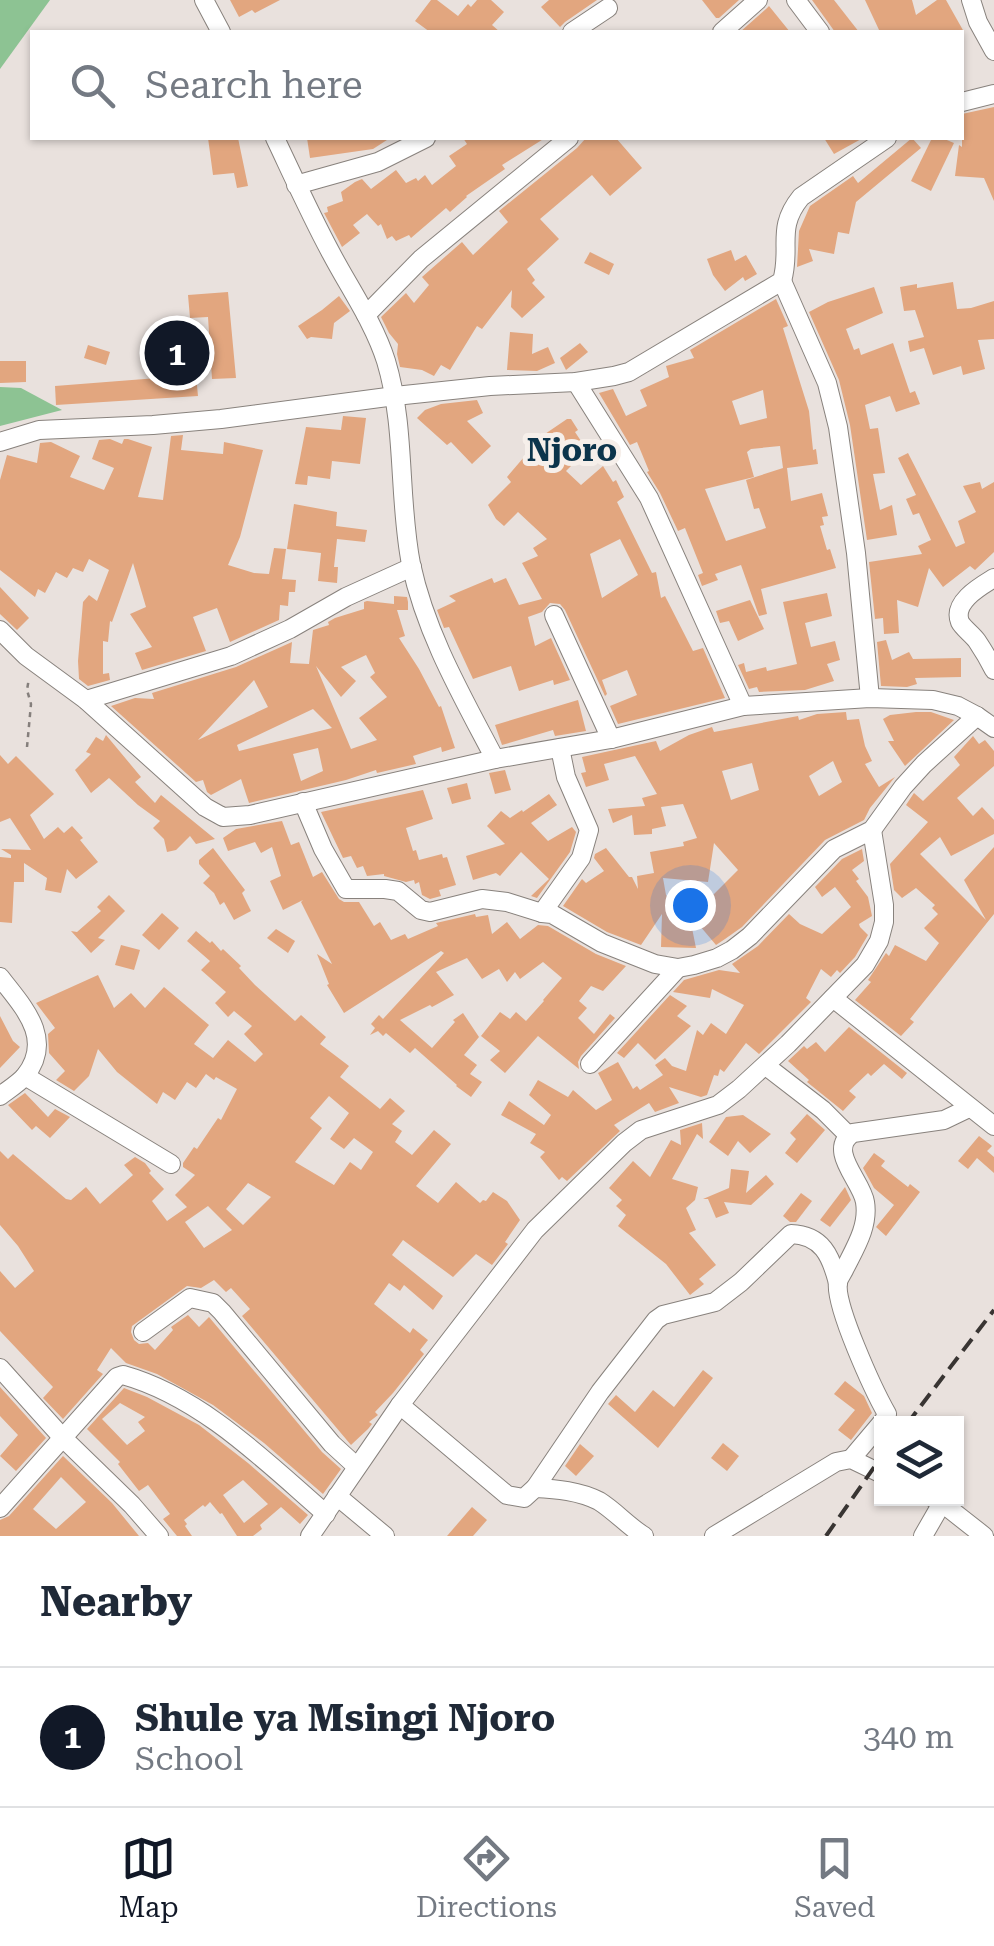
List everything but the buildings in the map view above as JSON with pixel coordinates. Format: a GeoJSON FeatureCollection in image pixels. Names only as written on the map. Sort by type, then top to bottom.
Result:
{"type":"FeatureCollection","features":[{"type":"Feature","properties":{"kind":"street"},"geometry":{"type":"LineString","coordinates":[[204,0],[220,30]]}},
{"type":"Feature","properties":{"kind":"street"},"geometry":{"type":"LineString","coordinates":[[724,30],[758,0]]}},
{"type":"Feature","properties":{"kind":"street"},"geometry":{"type":"LineString","coordinates":[[796,0],[818,30]]}},
{"type":"Feature","properties":{"kind":"street"},"geometry":{"type":"LineString","coordinates":[[971,0],[994,51]]}},
{"type":"Feature","properties":{"kind":"street"},"geometry":{"type":"LineString","coordinates":[[575,30],[608,8]]}},
{"type":"Feature","properties":{"kind":"street"},"geometry":{"type":"LineString","coordinates":[[964,102],[994,94]]}},
{"type":"Feature","properties":{"kind":"street"},"geometry":{"type":"LineString","coordinates":[[275,140],[385,358],[395,396],[412,567],[430,628],[495,759]]}},
{"type":"Feature","properties":{"kind":"street"},"geometry":{"type":"LineString","coordinates":[[296,184],[378,162],[422,140]]}},
{"type":"Feature","properties":{"kind":"street"},"geometry":{"type":"LineString","coordinates":[[366,316],[421,260],[567,140]]}},
{"type":"Feature","properties":{"kind":"street"},"geometry":{"type":"LineString","coordinates":[[0,442],[39,430],[221,419],[490,386],[576,382],[629,372],[782,281],[785,229],[796,204],[882,140]]}},
{"type":"Feature","properties":{"kind":"street"},"geometry":{"type":"LineString","coordinates":[[782,281],[828,383],[838,427],[856,553],[870,698]]}},
{"type":"Feature","properties":{"kind":"street"},"geometry":{"type":"LineString","coordinates":[[576,382],[649,498],[743,706]]}},
{"type":"Feature","properties":{"kind":"street"},"geometry":{"type":"LineString","coordinates":[[86,700],[231,656],[412,567]]}},
{"type":"Feature","properties":{"kind":"street"},"geometry":{"type":"LineString","coordinates":[[994,578],[974,591],[959,616],[994,670]]}},
{"type":"Feature","properties":{"kind":"street"},"geometry":{"type":"LineString","coordinates":[[554,615],[610,739]]}},
{"type":"Feature","properties":{"kind":"street"},"geometry":{"type":"LineString","coordinates":[[0,630],[26,656],[86,700],[212,813],[223,817],[250,815],[495,759],[610,739],[743,706],[870,698],[933,700],[958,706],[994,728]]}},
{"type":"Feature","properties":{"kind":"street"},"geometry":{"type":"LineString","coordinates":[[304,802],[346,889],[398,891],[421,910],[430,912],[482,899],[507,902],[552,914],[624,953],[678,968],[717,958],[750,936],[834,849],[872,830],[903,786],[977,716]]}},
{"type":"Feature","properties":{"kind":"street"},"geometry":{"type":"LineString","coordinates":[[542,914],[580,858],[589,830],[566,777],[560,748]]}},
{"type":"Feature","properties":{"kind":"street"},"geometry":{"type":"LineString","coordinates":[[310,1536],[400,1405],[535,1230],[640,1130],[718,1104],[766,1066],[872,956],[884,922],[884,906],[872,830]]}},
{"type":"Feature","properties":{"kind":"street"},"geometry":{"type":"LineString","coordinates":[[590,1064],[678,968]]}},
{"type":"Feature","properties":{"kind":"street"},"geometry":{"type":"LineString","coordinates":[[0,977],[28,1014],[36,1030],[37,1045],[24,1076],[0,1096]]}},
{"type":"Feature","properties":{"kind":"street"},"geometry":{"type":"LineString","coordinates":[[833,998],[994,1126]]}},
{"type":"Feature","properties":{"kind":"street"},"geometry":{"type":"LineString","coordinates":[[766,1066],[848,1134]]}},
{"type":"Feature","properties":{"kind":"street"},"geometry":{"type":"LineString","coordinates":[[24,1076],[171,1164]]}},
{"type":"Feature","properties":{"kind":"street"},"geometry":{"type":"LineString","coordinates":[[848,1134],[944,1120],[969,1108]]}},
{"type":"Feature","properties":{"kind":"street"},"geometry":{"type":"LineString","coordinates":[[838,1283],[862,1234],[865,1205],[845,1157],[848,1134]]}},
{"type":"Feature","properties":{"kind":"street"},"geometry":{"type":"LineString","coordinates":[[400,1405],[507,1495],[524,1498],[536,1488],[600,1392],[660,1317],[715,1302],[791,1234],[805,1235],[822,1245],[833,1263],[847,1326],[887,1414],[851,1459]]}},
{"type":"Feature","properties":{"kind":"street"},"geometry":{"type":"LineString","coordinates":[[143,1332],[190,1298],[213,1303],[332,1444],[356,1466]]}},
{"type":"Feature","properties":{"kind":"street"},"geometry":{"type":"LineString","coordinates":[[0,1368],[159,1536]]}},
{"type":"Feature","properties":{"kind":"street"},"geometry":{"type":"LineString","coordinates":[[0,1508],[117,1377],[129,1377],[186,1404],[236,1435],[326,1514]]}},
{"type":"Feature","properties":{"kind":"street"},"geometry":{"type":"LineString","coordinates":[[714,1536],[836,1462],[851,1459],[874,1470]]}},
{"type":"Feature","properties":{"kind":"street"},"geometry":{"type":"LineString","coordinates":[[536,1488],[566,1490],[598,1501],[644,1536]]}},
{"type":"Feature","properties":{"kind":"street"},"geometry":{"type":"LineString","coordinates":[[337,1496],[385,1536]]}},
{"type":"Feature","properties":{"kind":"street"},"geometry":{"type":"LineString","coordinates":[[923,1536],[936,1506]]}},
{"type":"Feature","properties":{"kind":"street"},"geometry":{"type":"LineString","coordinates":[[945,1506],[984,1536]]}},
{"type":"Feature","properties":{"kind":"path"},"geometry":{"type":"LineString","coordinates":[[26,656],[31,704],[27,747]]}},
{"type":"Feature","properties":{"kind":"green space"},"geometry":{"type":"Polygon","coordinates":[[[0,0],[50,0],[0,69],[0,0]]]}},
{"type":"Feature","properties":{"kind":"green space"},"geometry":{"type":"Polygon","coordinates":[[[0,387],[21,388],[62,410],[0,426],[0,387]]]}},
{"type":"Feature","properties":{"kind":"railway"},"geometry":{"type":"LineString","coordinates":[[913,1416],[994,1310]]}},
{"type":"Feature","properties":{"kind":"railway"},"geometry":{"type":"LineString","coordinates":[[826,1536],[874,1467]]}},
{"type":"Feature","properties":{"kind":"place","name":"Shule ya Msingi Njoro"},"geometry":{"type":"Point","coordinates":[177,353]}},
{"type":"Feature","properties":{"kind":"district","name":"Njoro"},"geometry":{"type":"Point","coordinates":[572,450]}}]}
